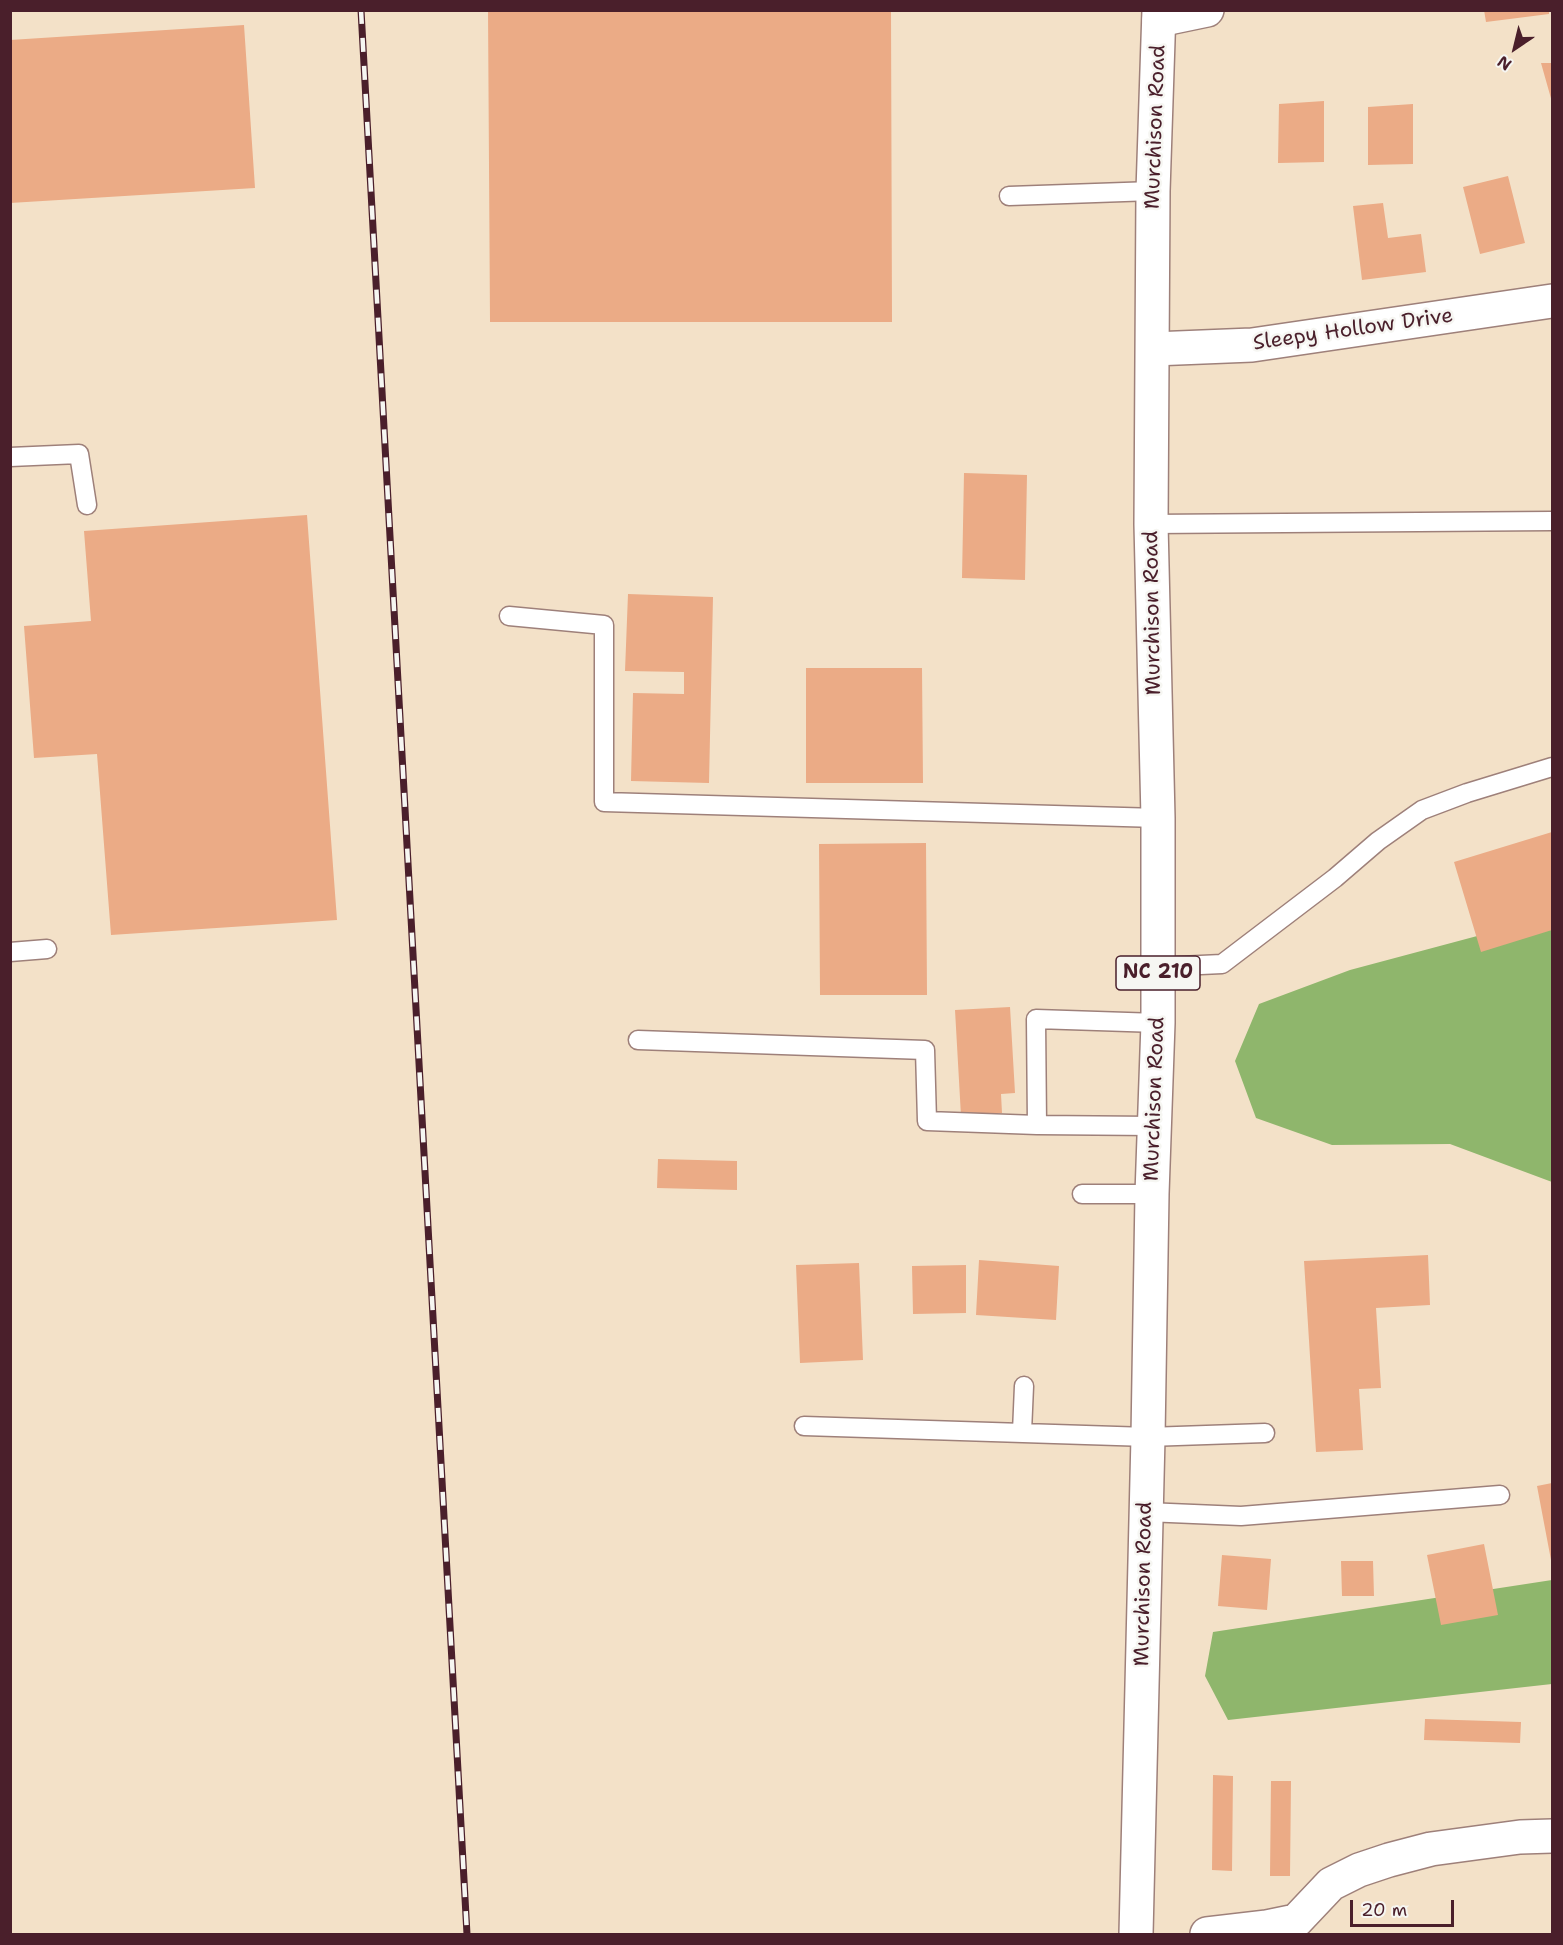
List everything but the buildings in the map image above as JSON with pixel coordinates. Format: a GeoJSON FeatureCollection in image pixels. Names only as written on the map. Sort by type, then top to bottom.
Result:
{"type":"FeatureCollection","features":[{"type":"Feature","properties":{"kind":"main road"},"geometry":{"type":"LineString","coordinates":[[1159,15],[1207,10]]}},
{"type":"Feature","properties":{"kind":"main road","name":"Murchison Road"},"geometry":{"type":"LineString","coordinates":[[1136,1935],[1152,1194],[1158,1023],[1158,818],[1151,524],[1153,191],[1159,15]]}},
{"type":"Feature","properties":{"kind":"main road","name":"Sleepy Hollow Drive"},"geometry":{"type":"LineString","coordinates":[[1153,349],[1252,345],[1552,301]]}},
{"type":"Feature","properties":{"kind":"main road"},"geometry":{"type":"LineString","coordinates":[[1207,1935],[1296,1921],[1331,1884],[1359,1869],[1389,1860],[1442,1847],[1520,1837],[1552,1836]]}},
{"type":"Feature","properties":{"kind":"lane"},"geometry":{"type":"LineString","coordinates":[[1009,196],[1153,191]]}},
{"type":"Feature","properties":{"kind":"lane"},"geometry":{"type":"LineString","coordinates":[[10,457],[79,454],[87,506]]}},
{"type":"Feature","properties":{"kind":"lane"},"geometry":{"type":"LineString","coordinates":[[1151,524],[1552,521]]}},
{"type":"Feature","properties":{"kind":"lane"},"geometry":{"type":"LineString","coordinates":[[509,616],[604,625],[604,802],[1158,818]]}},
{"type":"Feature","properties":{"kind":"lane"},"geometry":{"type":"LineString","coordinates":[[1158,967],[1222,964],[1335,878],[1378,841],[1422,810],[1467,793],[1552,767]]}},
{"type":"Feature","properties":{"kind":"lane"},"geometry":{"type":"LineString","coordinates":[[10,952],[47,950]]}},
{"type":"Feature","properties":{"kind":"lane"},"geometry":{"type":"LineString","coordinates":[[1037,1125],[1036,1019],[1158,1023]]}},
{"type":"Feature","properties":{"kind":"lane"},"geometry":{"type":"LineString","coordinates":[[638,1040],[925,1050],[927,1121],[1154,1126]]}},
{"type":"Feature","properties":{"kind":"lane"},"geometry":{"type":"LineString","coordinates":[[1082,1194],[1152,1194]]}},
{"type":"Feature","properties":{"kind":"lane"},"geometry":{"type":"LineString","coordinates":[[1022,1432],[1024,1386]]}},
{"type":"Feature","properties":{"kind":"lane"},"geometry":{"type":"LineString","coordinates":[[804,1426],[1148,1437],[1265,1434]]}},
{"type":"Feature","properties":{"kind":"lane"},"geometry":{"type":"LineString","coordinates":[[1146,1512],[1242,1516],[1500,1495]]}},
{"type":"Feature","properties":{"kind":"green space"},"geometry":{"type":"Polygon","coordinates":[[[1552,916],[1552,1182],[1450,1144],[1332,1145],[1256,1118],[1235,1061],[1259,1004],[1350,970],[1552,916]]]}},
{"type":"Feature","properties":{"kind":"green space"},"geometry":{"type":"Polygon","coordinates":[[[1552,1580],[1552,1684],[1228,1720],[1205,1676],[1213,1632],[1552,1580]]]}},
{"type":"Feature","properties":{"kind":"railway"},"geometry":{"type":"LineString","coordinates":[[361,10],[467,1934]]}}]}
